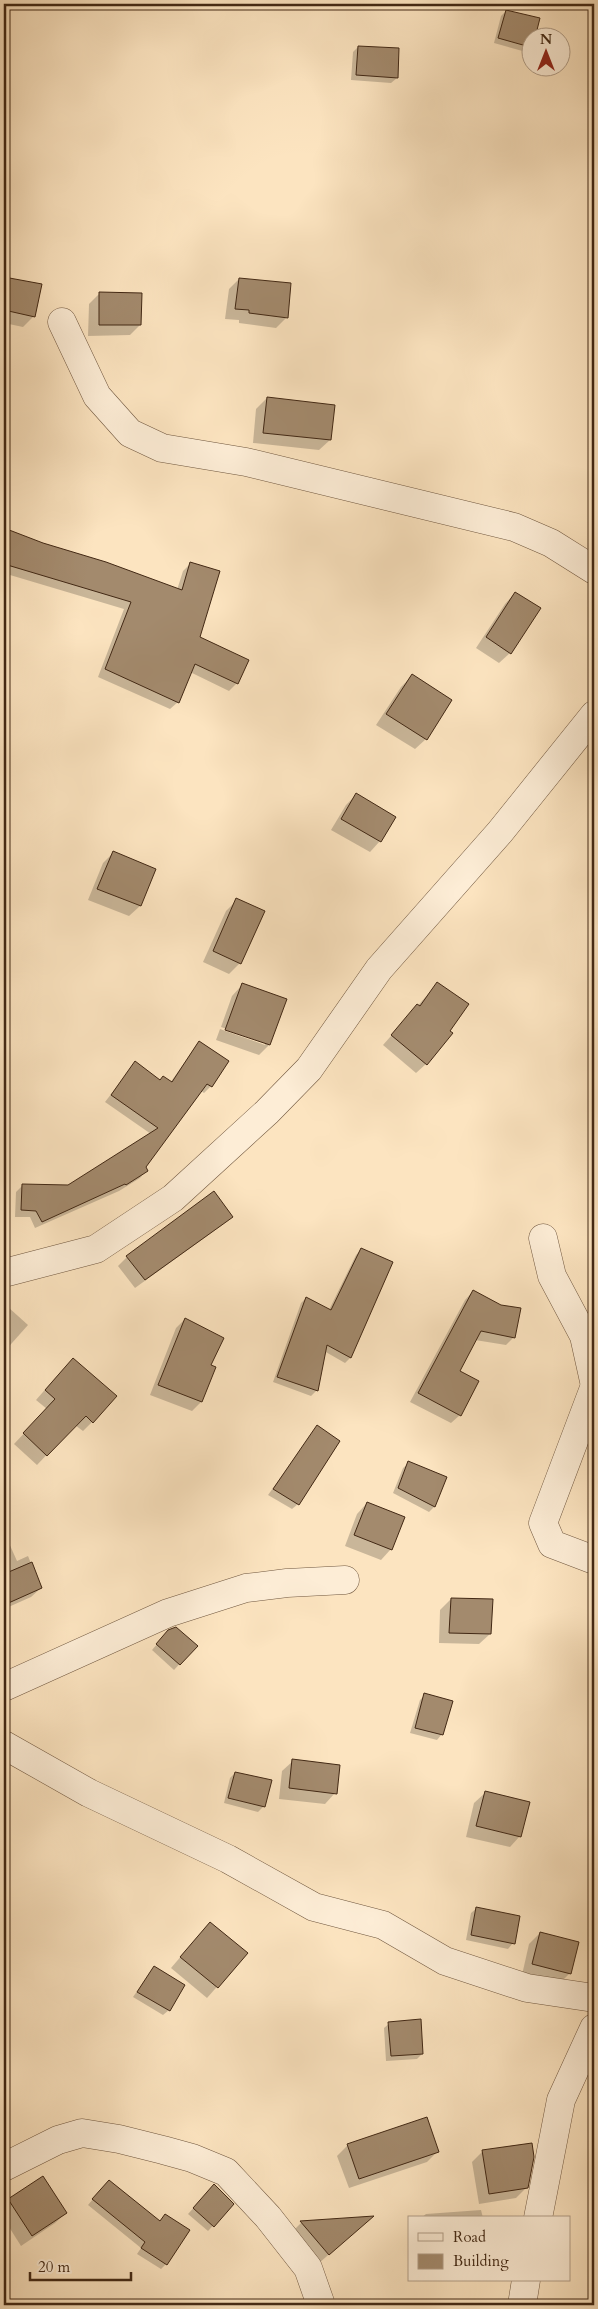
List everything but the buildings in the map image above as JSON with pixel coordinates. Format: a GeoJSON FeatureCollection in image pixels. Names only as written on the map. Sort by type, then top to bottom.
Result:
{"type":"FeatureCollection","features":[{"type":"Feature","properties":{"kind":"street"},"geometry":{"type":"LineString","coordinates":[[62,322],[97,396],[130,433],[138,437],[162,448],[246,462],[514,527],[551,543],[594,570]]}},
{"type":"Feature","properties":{"kind":"street"},"geometry":{"type":"LineString","coordinates":[[4,1273],[96,1249],[173,1198],[266,1112],[309,1069],[379,969],[500,832],[594,715]]}},
{"type":"Feature","properties":{"kind":"street"},"geometry":{"type":"LineString","coordinates":[[544,1238],[552,1276],[584,1336],[594,1381]]}},
{"type":"Feature","properties":{"kind":"street"},"geometry":{"type":"LineString","coordinates":[[594,1388],[544,1523],[552,1544],[594,1560]]}},
{"type":"Feature","properties":{"kind":"street"},"geometry":{"type":"LineString","coordinates":[[4,1687],[168,1613],[246,1588],[287,1583],[345,1580]]}},
{"type":"Feature","properties":{"kind":"street"},"geometry":{"type":"LineString","coordinates":[[4,1745],[88,1793],[228,1859],[314,1907],[383,1925],[445,1961],[527,1988],[594,1998]]}},
{"type":"Feature","properties":{"kind":"street"},"geometry":{"type":"LineString","coordinates":[[538,2216],[561,2100],[594,2028]]}},
{"type":"Feature","properties":{"kind":"street"},"geometry":{"type":"LineString","coordinates":[[4,2167],[58,2140],[82,2133],[119,2139],[192,2158],[226,2172],[268,2218],[308,2268],[320,2305]]}},
{"type":"Feature","properties":{"kind":"street"},"geometry":{"type":"LineString","coordinates":[[522,2305],[526,2282]]}}]}
